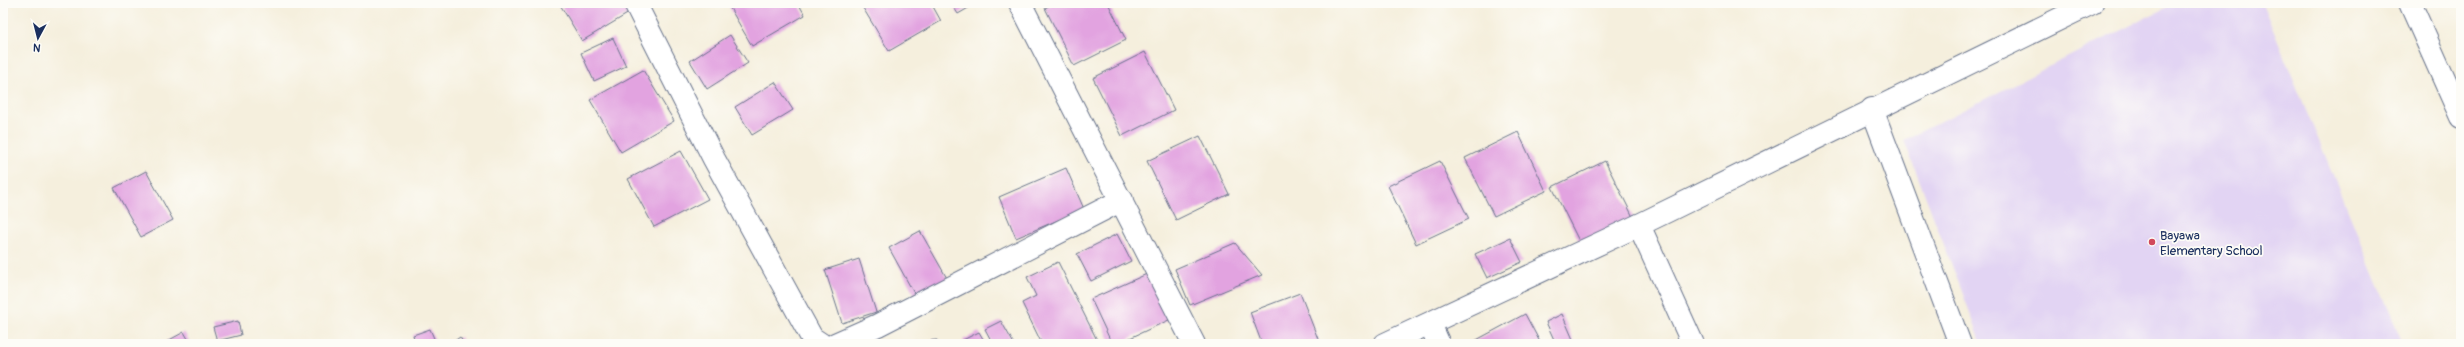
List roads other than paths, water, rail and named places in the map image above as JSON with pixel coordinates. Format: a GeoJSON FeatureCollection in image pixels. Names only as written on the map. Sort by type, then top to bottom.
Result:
{"type":"FeatureCollection","features":[{"type":"Feature","properties":{"kind":"street"},"geometry":{"type":"LineString","coordinates":[[635,3],[714,159],[812,338],[821,344]]}},
{"type":"Feature","properties":{"kind":"street"},"geometry":{"type":"LineString","coordinates":[[1020,3],[1122,200],[1194,344]]}},
{"type":"Feature","properties":{"kind":"street"},"geometry":{"type":"LineString","coordinates":[[1385,344],[1639,225],[1872,109],[2092,3]]}},
{"type":"Feature","properties":{"kind":"street"},"geometry":{"type":"LineString","coordinates":[[2410,3],[2461,117]]}},
{"type":"Feature","properties":{"kind":"street"},"geometry":{"type":"LineString","coordinates":[[1872,109],[1960,344]]}},
{"type":"Feature","properties":{"kind":"street"},"geometry":{"type":"LineString","coordinates":[[835,344],[878,325],[1122,200]]}},
{"type":"Feature","properties":{"kind":"street"},"geometry":{"type":"LineString","coordinates":[[1639,225],[1693,344]]}},
{"type":"Feature","properties":{"kind":"street"},"geometry":{"type":"LineString","coordinates":[[1430,324],[1439,344]]}},
{"type":"Feature","properties":{"kind":"place","name":"Bayawa Elementary School"},"geometry":{"type":"Point","coordinates":[2152,242]}}]}
